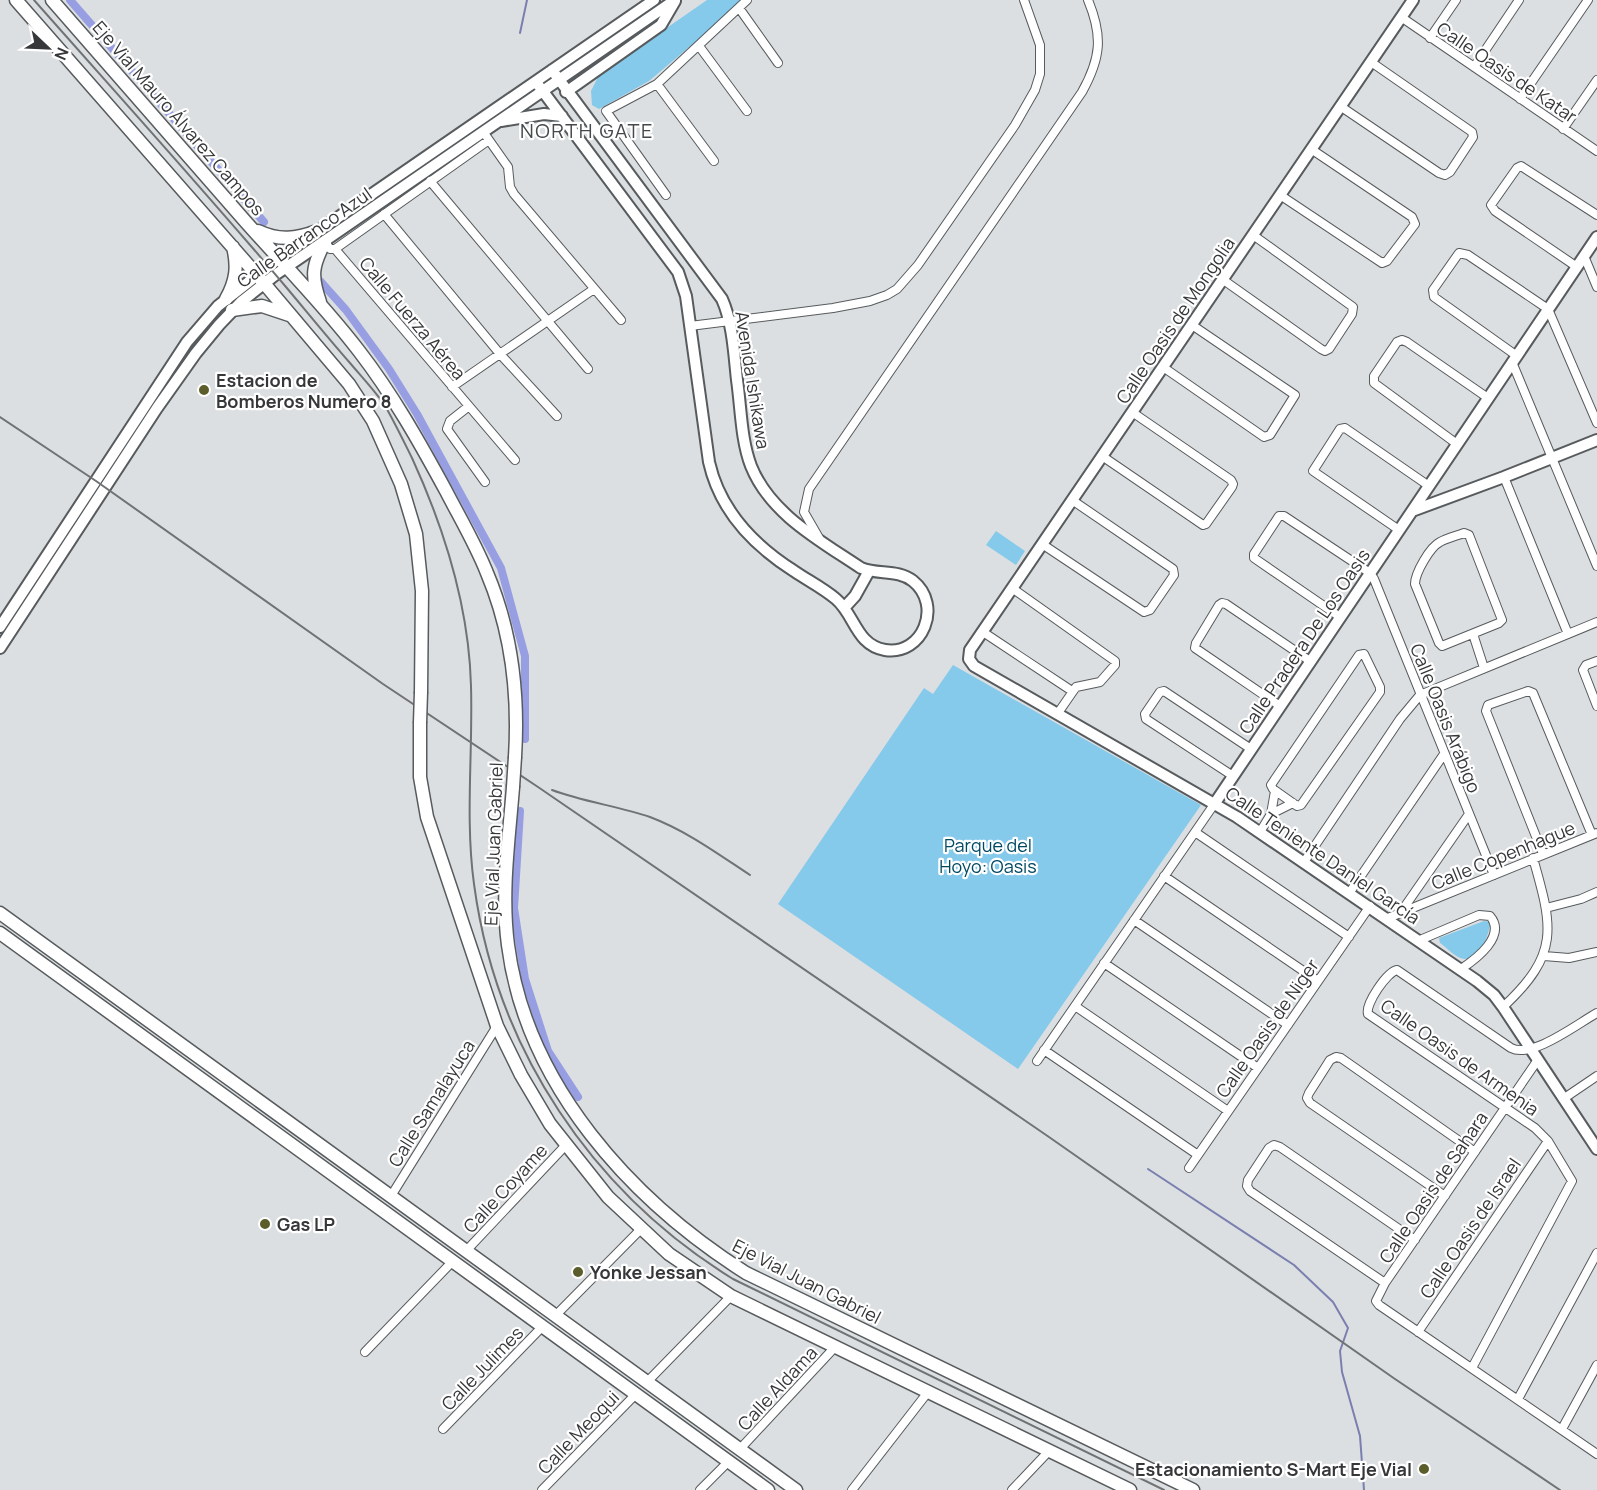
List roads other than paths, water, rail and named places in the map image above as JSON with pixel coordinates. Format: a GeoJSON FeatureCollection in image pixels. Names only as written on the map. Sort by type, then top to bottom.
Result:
{"type":"FeatureCollection","features":[{"type":"Feature","properties":{"kind":"main road"},"geometry":{"type":"LineString","coordinates":[[16,0],[261,279]]}},
{"type":"Feature","properties":{"kind":"main road","name":"Eje Vial Mauro Álvarez Campos"},"geometry":{"type":"LineString","coordinates":[[52,0],[283,263]]}},
{"type":"Feature","properties":{"kind":"main road"},"geometry":{"type":"LineString","coordinates":[[249,225],[264,234],[282,239],[295,238],[317,231]]}},
{"type":"Feature","properties":{"kind":"main road"},"geometry":{"type":"LineString","coordinates":[[323,309],[313,274],[317,257],[330,245]]}},
{"type":"Feature","properties":{"kind":"main road"},"geometry":{"type":"LineString","coordinates":[[233,246],[237,268],[229,305],[262,306],[276,309],[293,317]]}},
{"type":"Feature","properties":{"kind":"main road","name":"Eje Vial Juan Gabriel"},"geometry":{"type":"LineString","coordinates":[[283,263],[358,349],[396,404],[434,469],[486,570],[502,615],[513,660],[517,709],[507,873],[506,920],[511,966],[520,1002],[539,1051],[559,1087],[587,1129],[630,1180],[682,1230],[746,1273],[1193,1490]]}},
{"type":"Feature","properties":{"kind":"main road","name":"Eje Vial Juan Gabriel"},"geometry":{"type":"LineString","coordinates":[[261,279],[362,402],[387,449],[401,484],[416,534],[420,572],[420,777],[427,817],[497,1026],[529,1090],[565,1146],[608,1197],[641,1229],[683,1264],[731,1296],[1130,1490]]}},
{"type":"Feature","properties":{"kind":"main road"},"geometry":{"type":"LineString","coordinates":[[0,913],[796,1490]]}},
{"type":"Feature","properties":{"kind":"main road"},"geometry":{"type":"LineString","coordinates":[[0,933],[729,1461],[760,1487]]}},
{"type":"Feature","properties":{"kind":"main road"},"geometry":{"type":"LineString","coordinates":[[313,1160],[322,1147]]}},
{"type":"Feature","properties":{"kind":"street","name":"Calle Barranco Azul"},"geometry":{"type":"LineString","coordinates":[[0,648],[167,394],[229,305],[283,263],[317,231],[654,0]]}},
{"type":"Feature","properties":{"kind":"street","name":"Calle Barranco Azul"},"geometry":{"type":"LineString","coordinates":[[283,263],[330,245],[487,136],[500,121],[675,0]]}},
{"type":"Feature","properties":{"kind":"street"},"geometry":{"type":"LineString","coordinates":[[566,92],[661,25],[669,15],[675,0]]}},
{"type":"Feature","properties":{"kind":"street"},"geometry":{"type":"LineString","coordinates":[[666,195],[606,110],[657,84],[747,0]]}},
{"type":"Feature","properties":{"kind":"street"},"geometry":{"type":"LineString","coordinates":[[690,326],[833,308],[870,301],[897,289],[912,274],[1015,125],[1035,90],[1040,74],[1040,45],[1024,0]]}},
{"type":"Feature","properties":{"kind":"street"},"geometry":{"type":"LineString","coordinates":[[820,540],[804,512],[809,489],[1082,93],[1090,78],[1099,49],[1099,34],[1088,0]]}},
{"type":"Feature","properties":{"kind":"street","name":"Calle Oasis de Mongolia"},"geometry":{"type":"LineString","coordinates":[[969,659],[970,650],[1413,0]]}},
{"type":"Feature","properties":{"kind":"street"},"geometry":{"type":"LineString","coordinates":[[1430,38],[1456,0]]}},
{"type":"Feature","properties":{"kind":"street"},"geometry":{"type":"LineString","coordinates":[[1474,67],[1519,0]]}},
{"type":"Feature","properties":{"kind":"street"},"geometry":{"type":"LineString","coordinates":[[1520,99],[1588,0]]}},
{"type":"Feature","properties":{"kind":"street"},"geometry":{"type":"LineString","coordinates":[[740,8],[778,63]]}},
{"type":"Feature","properties":{"kind":"street","name":"Calle Oasis de Katar"},"geometry":{"type":"LineString","coordinates":[[1401,17],[1597,151]]}},
{"type":"Feature","properties":{"kind":"street"},"geometry":{"type":"LineString","coordinates":[[699,46],[747,111]]}},
{"type":"Feature","properties":{"kind":"street"},"geometry":{"type":"LineString","coordinates":[[1340,106],[1439,173],[1445,175],[1450,172],[1473,137],[1472,132],[1371,62]]}},
{"type":"Feature","properties":{"kind":"street","name":"Avenida Ishikawa"},"geometry":{"type":"LineString","coordinates":[[536,82],[678,272],[686,296],[712,477],[727,509],[761,548],[837,599],[861,637],[881,649],[896,651],[904,648],[920,637],[928,618],[928,607],[921,589],[916,583],[902,575],[861,568],[776,506],[758,481],[751,465],[744,435],[726,309],[716,290],[566,92],[552,70]]}},
{"type":"Feature","properties":{"kind":"street"},"geometry":{"type":"LineString","coordinates":[[1563,129],[1597,80]]}},
{"type":"Feature","properties":{"kind":"street"},"geometry":{"type":"LineString","coordinates":[[657,84],[714,161]]}},
{"type":"Feature","properties":{"kind":"street"},"geometry":{"type":"LineString","coordinates":[[500,121],[544,114],[562,116]]}},
{"type":"Feature","properties":{"kind":"street"},"geometry":{"type":"LineString","coordinates":[[330,245],[384,214],[487,136],[508,167],[510,187],[514,194],[621,320]]}},
{"type":"Feature","properties":{"kind":"street"},"geometry":{"type":"LineString","coordinates":[[1280,195],[1382,263],[1387,261],[1415,224],[1412,217],[1311,149]]}},
{"type":"Feature","properties":{"kind":"street"},"geometry":{"type":"LineString","coordinates":[[1576,267],[1495,211],[1491,204],[1517,168],[1521,166],[1597,215]]}},
{"type":"Feature","properties":{"kind":"street"},"geometry":{"type":"LineString","coordinates":[[430,181],[588,369]]}},
{"type":"Feature","properties":{"kind":"street"},"geometry":{"type":"LineString","coordinates":[[384,214],[500,354],[557,416]]}},
{"type":"Feature","properties":{"kind":"street"},"geometry":{"type":"LineString","coordinates":[[1222,279],[1321,350],[1329,349],[1352,314],[1353,307],[1253,235]]}},
{"type":"Feature","properties":{"kind":"street","name":"Calle Pradera De Los Oasis"},"geometry":{"type":"LineString","coordinates":[[1037,1061],[1215,803],[1597,237]]}},
{"type":"Feature","properties":{"kind":"street","name":"Calle Fuerza Aérea"},"geometry":{"type":"LineString","coordinates":[[330,245],[515,460]]}},
{"type":"Feature","properties":{"kind":"street"},"geometry":{"type":"LineString","coordinates":[[1597,423],[1548,309],[1465,254],[1459,253],[1433,290],[1434,297],[1515,359],[1552,458],[1597,566]]}},
{"type":"Feature","properties":{"kind":"street"},"geometry":{"type":"LineString","coordinates":[[1584,256],[1597,287]]}},
{"type":"Feature","properties":{"kind":"street"},"geometry":{"type":"LineString","coordinates":[[452,387],[594,289]]}},
{"type":"Feature","properties":{"kind":"street","name":"Calle Barranco Azul"},"geometry":{"type":"LineString","coordinates":[[0,627],[187,342],[218,306],[229,305]]}},
{"type":"Feature","properties":{"kind":"street"},"geometry":{"type":"LineString","coordinates":[[1163,367],[1264,437],[1270,435],[1295,395],[1192,325]]}},
{"type":"Feature","properties":{"kind":"street"},"geometry":{"type":"LineString","coordinates":[[1457,444],[1374,383],[1374,376],[1397,342],[1402,340],[1488,398]]}},
{"type":"Feature","properties":{"kind":"street"},"geometry":{"type":"LineString","coordinates":[[469,406],[450,421],[447,429],[484,482]]}},
{"type":"Feature","properties":{"kind":"street"},"geometry":{"type":"LineString","coordinates":[[1102,456],[1203,525],[1232,487],[1231,480],[1132,412]]}},
{"type":"Feature","properties":{"kind":"street"},"geometry":{"type":"LineString","coordinates":[[1399,530],[1313,471],[1340,429],[1345,428],[1429,486]]}},
{"type":"Feature","properties":{"kind":"street"},"geometry":{"type":"LineString","coordinates":[[1412,511],[1597,440]]}},
{"type":"Feature","properties":{"kind":"street"},"geometry":{"type":"LineString","coordinates":[[1504,477],[1568,634]]}},
{"type":"Feature","properties":{"kind":"street"},"geometry":{"type":"LineString","coordinates":[[1042,544],[1146,612],[1150,610],[1174,573],[1173,569],[1072,500]]}},
{"type":"Feature","properties":{"kind":"street"},"geometry":{"type":"LineString","coordinates":[[1340,617],[1254,558],[1253,555],[1278,517],[1284,516],[1370,573]]}},
{"type":"Feature","properties":{"kind":"street"},"geometry":{"type":"LineString","coordinates":[[1464,533],[1469,535],[1502,618],[1499,623],[1473,634],[1446,645],[1440,645],[1415,584],[1417,571],[1437,543],[1464,533]]}},
{"type":"Feature","properties":{"kind":"street"},"geometry":{"type":"LineString","coordinates":[[844,608],[855,596],[869,571]]}},
{"type":"Feature","properties":{"kind":"street","name":"Calle Oasis Arábigo"},"geometry":{"type":"LineString","coordinates":[[1370,573],[1378,587],[1494,875]]}},
{"type":"Feature","properties":{"kind":"street"},"geometry":{"type":"LineString","coordinates":[[1012,588],[1114,659],[1115,665],[1102,681],[1080,685],[1072,691],[1058,713]]}},
{"type":"Feature","properties":{"kind":"street"},"geometry":{"type":"LineString","coordinates":[[1280,706],[1195,648],[1221,603],[1226,604],[1310,661]]}},
{"type":"Feature","properties":{"kind":"street"},"geometry":{"type":"LineString","coordinates":[[1304,862],[1400,719],[1420,695],[1597,622]]}},
{"type":"Feature","properties":{"kind":"street"},"geometry":{"type":"LineString","coordinates":[[983,632],[1072,691]]}},
{"type":"Feature","properties":{"kind":"street"},"geometry":{"type":"LineString","coordinates":[[1473,634],[1485,668]]}},
{"type":"Feature","properties":{"kind":"street"},"geometry":{"type":"LineString","coordinates":[[1364,654],[1380,687],[1380,692],[1301,805],[1293,803],[1275,791],[1271,785],[1359,655],[1364,654]]}},
{"type":"Feature","properties":{"kind":"street","name":"Calle Teniente Daniel García"},"geometry":{"type":"LineString","coordinates":[[969,659],[974,666],[1215,803],[1350,892],[1486,988],[1503,1007],[1596,1145]]}},
{"type":"Feature","properties":{"kind":"street"},"geometry":{"type":"LineString","coordinates":[[1597,661],[1583,668],[1597,706]]}},
{"type":"Feature","properties":{"kind":"street"},"geometry":{"type":"LineString","coordinates":[[1233,776],[1146,719],[1145,714],[1160,692],[1164,691],[1251,749]]}},
{"type":"Feature","properties":{"kind":"street"},"geometry":{"type":"LineString","coordinates":[[1543,854],[1486,707],[1488,705],[1531,691],[1594,834]]}},
{"type":"Feature","properties":{"kind":"street"},"geometry":{"type":"LineString","coordinates":[[1350,892],[1444,754]]}},
{"type":"Feature","properties":{"kind":"street"},"geometry":{"type":"LineString","coordinates":[[1260,832],[1271,814],[1275,791]]}},
{"type":"Feature","properties":{"kind":"street"},"geometry":{"type":"LineString","coordinates":[[1271,814],[1293,803]]}},
{"type":"Feature","properties":{"kind":"street"},"geometry":{"type":"LineString","coordinates":[[1401,912],[1468,814]]}},
{"type":"Feature","properties":{"kind":"street"},"geometry":{"type":"LineString","coordinates":[[1195,832],[1349,937]]}},
{"type":"Feature","properties":{"kind":"street","name":"Calle Copenhague"},"geometry":{"type":"LineString","coordinates":[[1388,918],[1594,834]]}},
{"type":"Feature","properties":{"kind":"street"},"geometry":{"type":"LineString","coordinates":[[1503,1007],[1530,981],[1544,956],[1548,930],[1546,908],[1533,858]]}},
{"type":"Feature","properties":{"kind":"street"},"geometry":{"type":"LineString","coordinates":[[1164,876],[1318,981]]}},
{"type":"Feature","properties":{"kind":"street"},"geometry":{"type":"LineString","coordinates":[[1546,908],[1581,899],[1597,892]]}},
{"type":"Feature","properties":{"kind":"street","name":"Calle Oasis de Niger"},"geometry":{"type":"LineString","coordinates":[[1189,1168],[1370,906]]}},
{"type":"Feature","properties":{"kind":"street"},"geometry":{"type":"LineString","coordinates":[[1420,940],[1479,915],[1490,916],[1494,921],[1492,939],[1480,956],[1461,969]]}},
{"type":"Feature","properties":{"kind":"street"},"geometry":{"type":"LineString","coordinates":[[1134,920],[1288,1025]]}},
{"type":"Feature","properties":{"kind":"street"},"geometry":{"type":"LineString","coordinates":[[1544,956],[1569,958],[1597,952]]}},
{"type":"Feature","properties":{"kind":"street"},"geometry":{"type":"LineString","coordinates":[[1104,963],[1258,1068]]}},
{"type":"Feature","properties":{"kind":"street","name":"Calle Oasis de Armenia"},"geometry":{"type":"LineString","coordinates":[[1472,1368],[1572,1181],[1548,1141],[1536,1128],[1371,1016],[1367,1012],[1368,1007],[1388,975],[1397,970],[1511,1048],[1519,1051],[1530,1049]]}},
{"type":"Feature","properties":{"kind":"street"},"geometry":{"type":"LineString","coordinates":[[1075,1006],[1228,1112]]}},
{"type":"Feature","properties":{"kind":"street"},"geometry":{"type":"LineString","coordinates":[[1530,1049],[1541,1046],[1597,1013]]}},
{"type":"Feature","properties":{"kind":"street","name":"Calle Samalayuca"},"geometry":{"type":"LineString","coordinates":[[391,1196],[497,1026]]}},
{"type":"Feature","properties":{"kind":"street"},"geometry":{"type":"LineString","coordinates":[[1044,1050],[1198,1155]]}},
{"type":"Feature","properties":{"kind":"street"},"geometry":{"type":"LineString","coordinates":[[1445,1196],[1308,1101],[1309,1093],[1330,1060],[1336,1057],[1341,1058],[1475,1152]]}},
{"type":"Feature","properties":{"kind":"street","name":"Calle Oasis de Sahara"},"geometry":{"type":"LineString","coordinates":[[1418,1332],[1376,1301],[1385,1283],[1537,1060]]}},
{"type":"Feature","properties":{"kind":"street"},"geometry":{"type":"LineString","coordinates":[[1563,1099],[1597,1076]]}},
{"type":"Feature","properties":{"kind":"street","name":"Calle Oasis de Israel"},"geometry":{"type":"LineString","coordinates":[[1418,1332],[1548,1141]]}},
{"type":"Feature","properties":{"kind":"street"},"geometry":{"type":"LineString","coordinates":[[1385,1283],[1248,1188],[1248,1180],[1269,1148],[1274,1145],[1280,1147],[1415,1240]]}},
{"type":"Feature","properties":{"kind":"street","name":"Calle Coyame"},"geometry":{"type":"LineString","coordinates":[[466,1251],[565,1146]]}},
{"type":"Feature","properties":{"kind":"street"},"geometry":{"type":"LineString","coordinates":[[556,1315],[641,1229]]}},
{"type":"Feature","properties":{"kind":"street"},"geometry":{"type":"LineString","coordinates":[[1518,1399],[1597,1253]]}},
{"type":"Feature","properties":{"kind":"street"},"geometry":{"type":"LineString","coordinates":[[365,1352],[452,1262]]}},
{"type":"Feature","properties":{"kind":"street"},"geometry":{"type":"LineString","coordinates":[[647,1382],[731,1296]]}},
{"type":"Feature","properties":{"kind":"street","name":"Calle Julimes"},"geometry":{"type":"LineString","coordinates":[[443,1429],[542,1327]]}},
{"type":"Feature","properties":{"kind":"street"},"geometry":{"type":"LineString","coordinates":[[1418,1332],[1597,1454]]}},
{"type":"Feature","properties":{"kind":"street","name":"Calle Aldama"},"geometry":{"type":"LineString","coordinates":[[740,1449],[835,1347]]}},
{"type":"Feature","properties":{"kind":"street"},"geometry":{"type":"LineString","coordinates":[[1562,1429],[1597,1365]]}},
{"type":"Feature","properties":{"kind":"street"},"geometry":{"type":"LineString","coordinates":[[852,1490],[928,1392]]}},
{"type":"Feature","properties":{"kind":"street","name":"Calle Meoqui"},"geometry":{"type":"LineString","coordinates":[[542,1490],[635,1395]]}},
{"type":"Feature","properties":{"kind":"street"},"geometry":{"type":"LineString","coordinates":[[1011,1490],[1050,1451]]}},
{"type":"Feature","properties":{"kind":"street"},"geometry":{"type":"LineString","coordinates":[[700,1490],[729,1461]]}},
{"type":"Feature","properties":{"kind":"waterway"},"geometry":{"type":"LineString","coordinates":[[70,0],[264,222]]}},
{"type":"Feature","properties":{"kind":"waterway"},"geometry":{"type":"LineString","coordinates":[[520,33],[527,0]]}},
{"type":"Feature","properties":{"kind":"waterway"},"geometry":{"type":"LineString","coordinates":[[320,281],[346,310],[389,369],[417,414],[501,568],[525,656],[525,739]]}},
{"type":"Feature","properties":{"kind":"waterway"},"geometry":{"type":"LineString","coordinates":[[520,811],[514,908],[525,979],[548,1051],[578,1097]]}},
{"type":"Feature","properties":{"kind":"waterway"},"geometry":{"type":"LineString","coordinates":[[1148,1169],[1294,1265],[1333,1302],[1348,1328],[1340,1351],[1342,1372],[1360,1436],[1364,1490]]}},
{"type":"Feature","properties":{"kind":"railway"},"geometry":{"type":"LineString","coordinates":[[34,0],[224,215],[372,388],[384,404],[412,458],[445,541],[466,627],[471,686],[471,860],[486,945],[504,1003],[528,1059],[559,1111],[595,1159],[636,1204],[682,1244],[733,1279],[1164,1490]]}},
{"type":"Feature","properties":{"kind":"railway"},"geometry":{"type":"LineString","coordinates":[[0,417],[96,481],[383,684],[538,787],[1049,1137],[1395,1379],[1560,1490]]}},
{"type":"Feature","properties":{"kind":"railway"},"geometry":{"type":"LineString","coordinates":[[552,790],[638,813],[664,823],[702,843],[750,875]]}},
{"type":"Feature","properties":{"kind":"place","name":"Estacion de Bomberos Numero 8"},"geometry":{"type":"Point","coordinates":[204,390]}},
{"type":"Feature","properties":{"kind":"place","name":"Gas LP"},"geometry":{"type":"Point","coordinates":[265,1224]}},
{"type":"Feature","properties":{"kind":"place","name":"Yonke Jessan"},"geometry":{"type":"Point","coordinates":[578,1272]}},
{"type":"Feature","properties":{"kind":"place","name":"Estacionamiento S-Mart Eje Vial"},"geometry":{"type":"Point","coordinates":[1424,1469]}},
{"type":"Feature","properties":{"kind":"district","name":"NORTH GATE"},"geometry":{"type":"Point","coordinates":[587,130]}},
{"type":"Feature","properties":{"kind":"park label","name":"Parque del Hoyo: Oasis"},"geometry":{"type":"Point","coordinates":[988,855]}}]}
